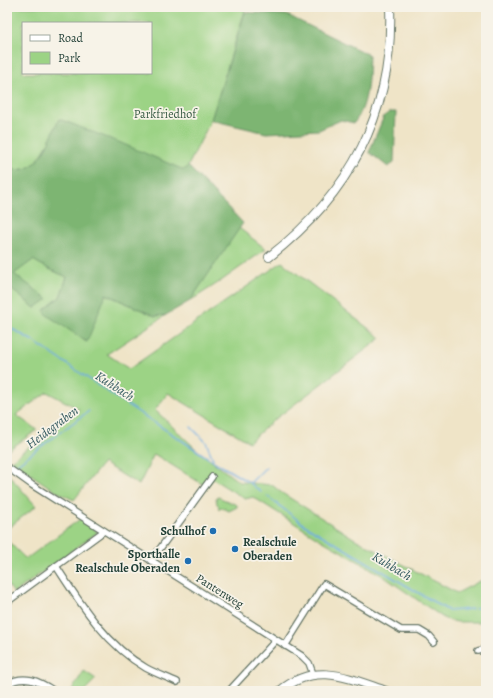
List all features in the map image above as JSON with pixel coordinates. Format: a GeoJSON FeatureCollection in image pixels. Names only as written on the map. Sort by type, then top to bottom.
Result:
{"type":"FeatureCollection","features":[{"type":"Feature","properties":{"kind":"main road"},"geometry":{"type":"LineString","coordinates":[[270,257],[305,226],[323,207],[344,179],[361,148],[379,106],[385,79],[390,34],[390,7]]}},
{"type":"Feature","properties":{"kind":"main road"},"geometry":{"type":"LineString","coordinates":[[280,691],[297,680],[313,674],[337,675],[386,691]]}},
{"type":"Feature","properties":{"kind":"street","name":"Pantenweg"},"geometry":{"type":"LineString","coordinates":[[7,467],[32,485],[104,531],[306,658],[313,674]]}},
{"type":"Feature","properties":{"kind":"street"},"geometry":{"type":"LineString","coordinates":[[151,561],[212,477]]}},
{"type":"Feature","properties":{"kind":"street"},"geometry":{"type":"LineString","coordinates":[[7,602],[104,531]]}},
{"type":"Feature","properties":{"kind":"street"},"geometry":{"type":"LineString","coordinates":[[56,566],[79,601],[113,642],[145,667],[177,682]]}},
{"type":"Feature","properties":{"kind":"street"},"geometry":{"type":"LineString","coordinates":[[285,646],[324,584],[401,630],[419,630],[434,642]]}},
{"type":"Feature","properties":{"kind":"street"},"geometry":{"type":"LineString","coordinates":[[229,691],[276,640]]}},
{"type":"Feature","properties":{"kind":"street"},"geometry":{"type":"LineString","coordinates":[[478,651],[486,649]]}},
{"type":"Feature","properties":{"kind":"street"},"geometry":{"type":"LineString","coordinates":[[7,684],[18,679],[30,679],[43,684],[54,691]]}},
{"type":"Feature","properties":{"kind":"green space","name":"Parkfriedhof"},"geometry":{"type":"Polygon","coordinates":[[[7,7],[246,7],[211,120],[188,166],[184,170],[59,119],[46,148],[36,162],[24,169],[12,170],[7,182],[7,7]]]}},
{"type":"Feature","properties":{"kind":"green space"},"geometry":{"type":"Polygon","coordinates":[[[245,12],[287,15],[369,55],[367,90],[363,108],[354,123],[341,120],[319,130],[266,133],[211,120],[245,12]]]}},
{"type":"Feature","properties":{"kind":"green space"},"geometry":{"type":"Polygon","coordinates":[[[390,112],[396,112],[394,163],[388,167],[369,152],[384,116],[390,112]]]}},
{"type":"Feature","properties":{"kind":"green space"},"geometry":{"type":"Polygon","coordinates":[[[59,119],[184,170],[188,166],[243,223],[190,301],[166,315],[155,316],[106,294],[87,342],[47,315],[44,310],[60,297],[67,277],[33,260],[14,274],[48,299],[35,308],[7,286],[7,182],[11,170],[24,169],[36,162],[46,148],[59,119]]]}},
{"type":"Feature","properties":{"kind":"green space"},"geometry":{"type":"Polygon","coordinates":[[[239,228],[266,249],[190,301],[239,228]]]}},
{"type":"Feature","properties":{"kind":"green space"},"geometry":{"type":"Polygon","coordinates":[[[33,260],[67,277],[60,297],[44,310],[86,342],[105,294],[155,316],[166,315],[107,354],[129,369],[282,262],[381,338],[274,420],[249,442],[168,393],[155,410],[196,449],[239,482],[272,485],[282,493],[355,539],[457,593],[486,578],[486,622],[457,622],[445,619],[380,574],[316,537],[253,497],[245,499],[213,479],[207,487],[154,454],[139,485],[103,463],[74,500],[55,491],[10,462],[79,409],[47,392],[16,415],[37,430],[7,451],[7,286],[35,308],[47,299],[13,274],[33,260]]]}},
{"type":"Feature","properties":{"kind":"green space"},"geometry":{"type":"Polygon","coordinates":[[[7,473],[36,506],[7,529],[7,473]]]}},
{"type":"Feature","properties":{"kind":"green space"},"geometry":{"type":"Polygon","coordinates":[[[218,497],[237,505],[237,507],[229,511],[221,507],[219,510],[216,498],[218,497]]]}},
{"type":"Feature","properties":{"kind":"green space"},"geometry":{"type":"Polygon","coordinates":[[[80,519],[98,532],[14,593],[7,584],[7,540],[26,559],[80,519]]]}},
{"type":"Feature","properties":{"kind":"green space"},"geometry":{"type":"Polygon","coordinates":[[[84,671],[96,679],[84,691],[71,691],[84,671]]]}},
{"type":"Feature","properties":{"kind":"waterway","name":"Kuhbach"},"geometry":{"type":"LineString","coordinates":[[7,326],[33,341],[213,461],[250,483],[261,492]]}},
{"type":"Feature","properties":{"kind":"waterway","name":"Heidegraben"},"geometry":{"type":"LineString","coordinates":[[12,468],[89,411]]}},
{"type":"Feature","properties":{"kind":"waterway","name":"Kuhbach"},"geometry":{"type":"LineString","coordinates":[[191,427],[206,442],[213,459]]}},
{"type":"Feature","properties":{"kind":"waterway","name":"Kuhbach"},"geometry":{"type":"LineString","coordinates":[[250,483],[266,467]]}},
{"type":"Feature","properties":{"kind":"waterway","name":"Kuhbach"},"geometry":{"type":"LineString","coordinates":[[267,496],[303,524],[449,611],[472,609]]}},
{"type":"Feature","properties":{"kind":"waterway","name":"Kuhbach"},"geometry":{"type":"LineString","coordinates":[[475,608],[486,607]]}},
{"type":"Feature","properties":{"kind":"place","name":"Schulhof"},"geometry":{"type":"Point","coordinates":[213,531]}},
{"type":"Feature","properties":{"kind":"place","name":"Realschule Oberaden"},"geometry":{"type":"Point","coordinates":[235,549]}},
{"type":"Feature","properties":{"kind":"place","name":"Sporthalle Realschule Oberaden"},"geometry":{"type":"Point","coordinates":[188,561]}}]}
